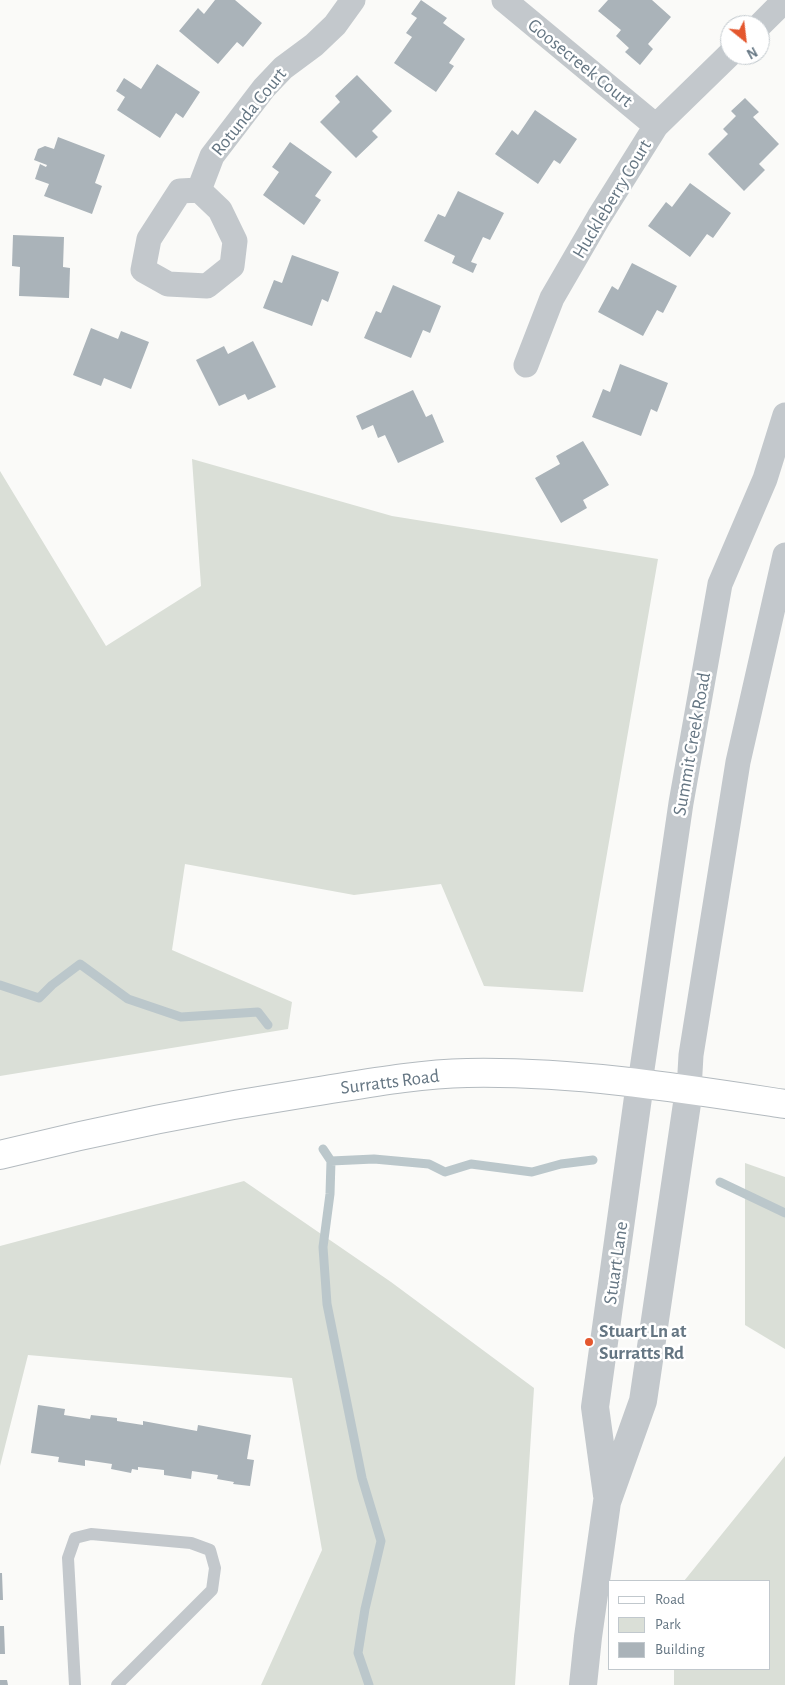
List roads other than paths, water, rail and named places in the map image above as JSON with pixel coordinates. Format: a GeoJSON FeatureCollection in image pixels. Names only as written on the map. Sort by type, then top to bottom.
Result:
{"type":"FeatureCollection","features":[{"type":"Feature","properties":{"kind":"main road","name":"Surratts Road"},"geometry":{"type":"LineString","coordinates":[[0,1155],[87,1133],[236,1104],[400,1078],[466,1073],[525,1073],[640,1083],[785,1104]]}},
{"type":"Feature","properties":{"kind":"street","name":"Rotunda Court"},"geometry":{"type":"LineString","coordinates":[[198,190],[212,156],[264,88],[283,68],[314,45],[335,25],[353,0]]}},
{"type":"Feature","properties":{"kind":"street","name":"Goosecreek Court"},"geometry":{"type":"LineString","coordinates":[[504,0],[656,126]]}},
{"type":"Feature","properties":{"kind":"street"},"geometry":{"type":"LineString","coordinates":[[770,15],[785,0]]}},
{"type":"Feature","properties":{"kind":"street","name":"Huckleberry Court"},"geometry":{"type":"LineString","coordinates":[[526,365],[552,298],[599,217],[656,126],[720,64]]}},
{"type":"Feature","properties":{"kind":"street","name":"Summit Creek Road"},"geometry":{"type":"LineString","coordinates":[[640,1083],[681,803],[720,584],[765,479],[785,415]]}},
{"type":"Feature","properties":{"kind":"street"},"geometry":{"type":"LineString","coordinates":[[690,1090],[691,1055],[738,762],[785,555]]}},
{"type":"Feature","properties":{"kind":"street","name":"Stuart Lane"},"geometry":{"type":"LineString","coordinates":[[607,1502],[596,1407],[628,1183],[640,1083]]}},
{"type":"Feature","properties":{"kind":"street","name":"Stuart Lane"},"geometry":{"type":"LineString","coordinates":[[583,1685],[607,1502],[644,1401],[690,1090]]}},
{"type":"Feature","properties":{"kind":"lane"},"geometry":{"type":"LineString","coordinates":[[75,1685],[68,1558],[75,1538],[91,1534],[191,1543],[210,1550],[216,1568],[212,1590],[117,1685]]}},
{"type":"Feature","properties":{"kind":"waterway"},"geometry":{"type":"LineString","coordinates":[[0,985],[39,998],[52,985],[80,964],[128,999],[181,1017],[258,1012],[268,1025]]}},
{"type":"Feature","properties":{"kind":"waterway"},"geometry":{"type":"LineString","coordinates":[[323,1149],[331,1161],[330,1194],[323,1247],[327,1304],[362,1478],[381,1541],[365,1609],[358,1653],[369,1685]]}},
{"type":"Feature","properties":{"kind":"waterway"},"geometry":{"type":"LineString","coordinates":[[331,1161],[374,1159],[429,1164],[445,1172],[471,1164],[532,1172],[561,1164],[593,1160]]}},
{"type":"Feature","properties":{"kind":"waterway"},"geometry":{"type":"LineString","coordinates":[[720,1182],[785,1213]]}},
{"type":"Feature","properties":{"kind":"place","name":"Stuart Ln at Surratts Rd"},"geometry":{"type":"Point","coordinates":[589,1342]}}]}
